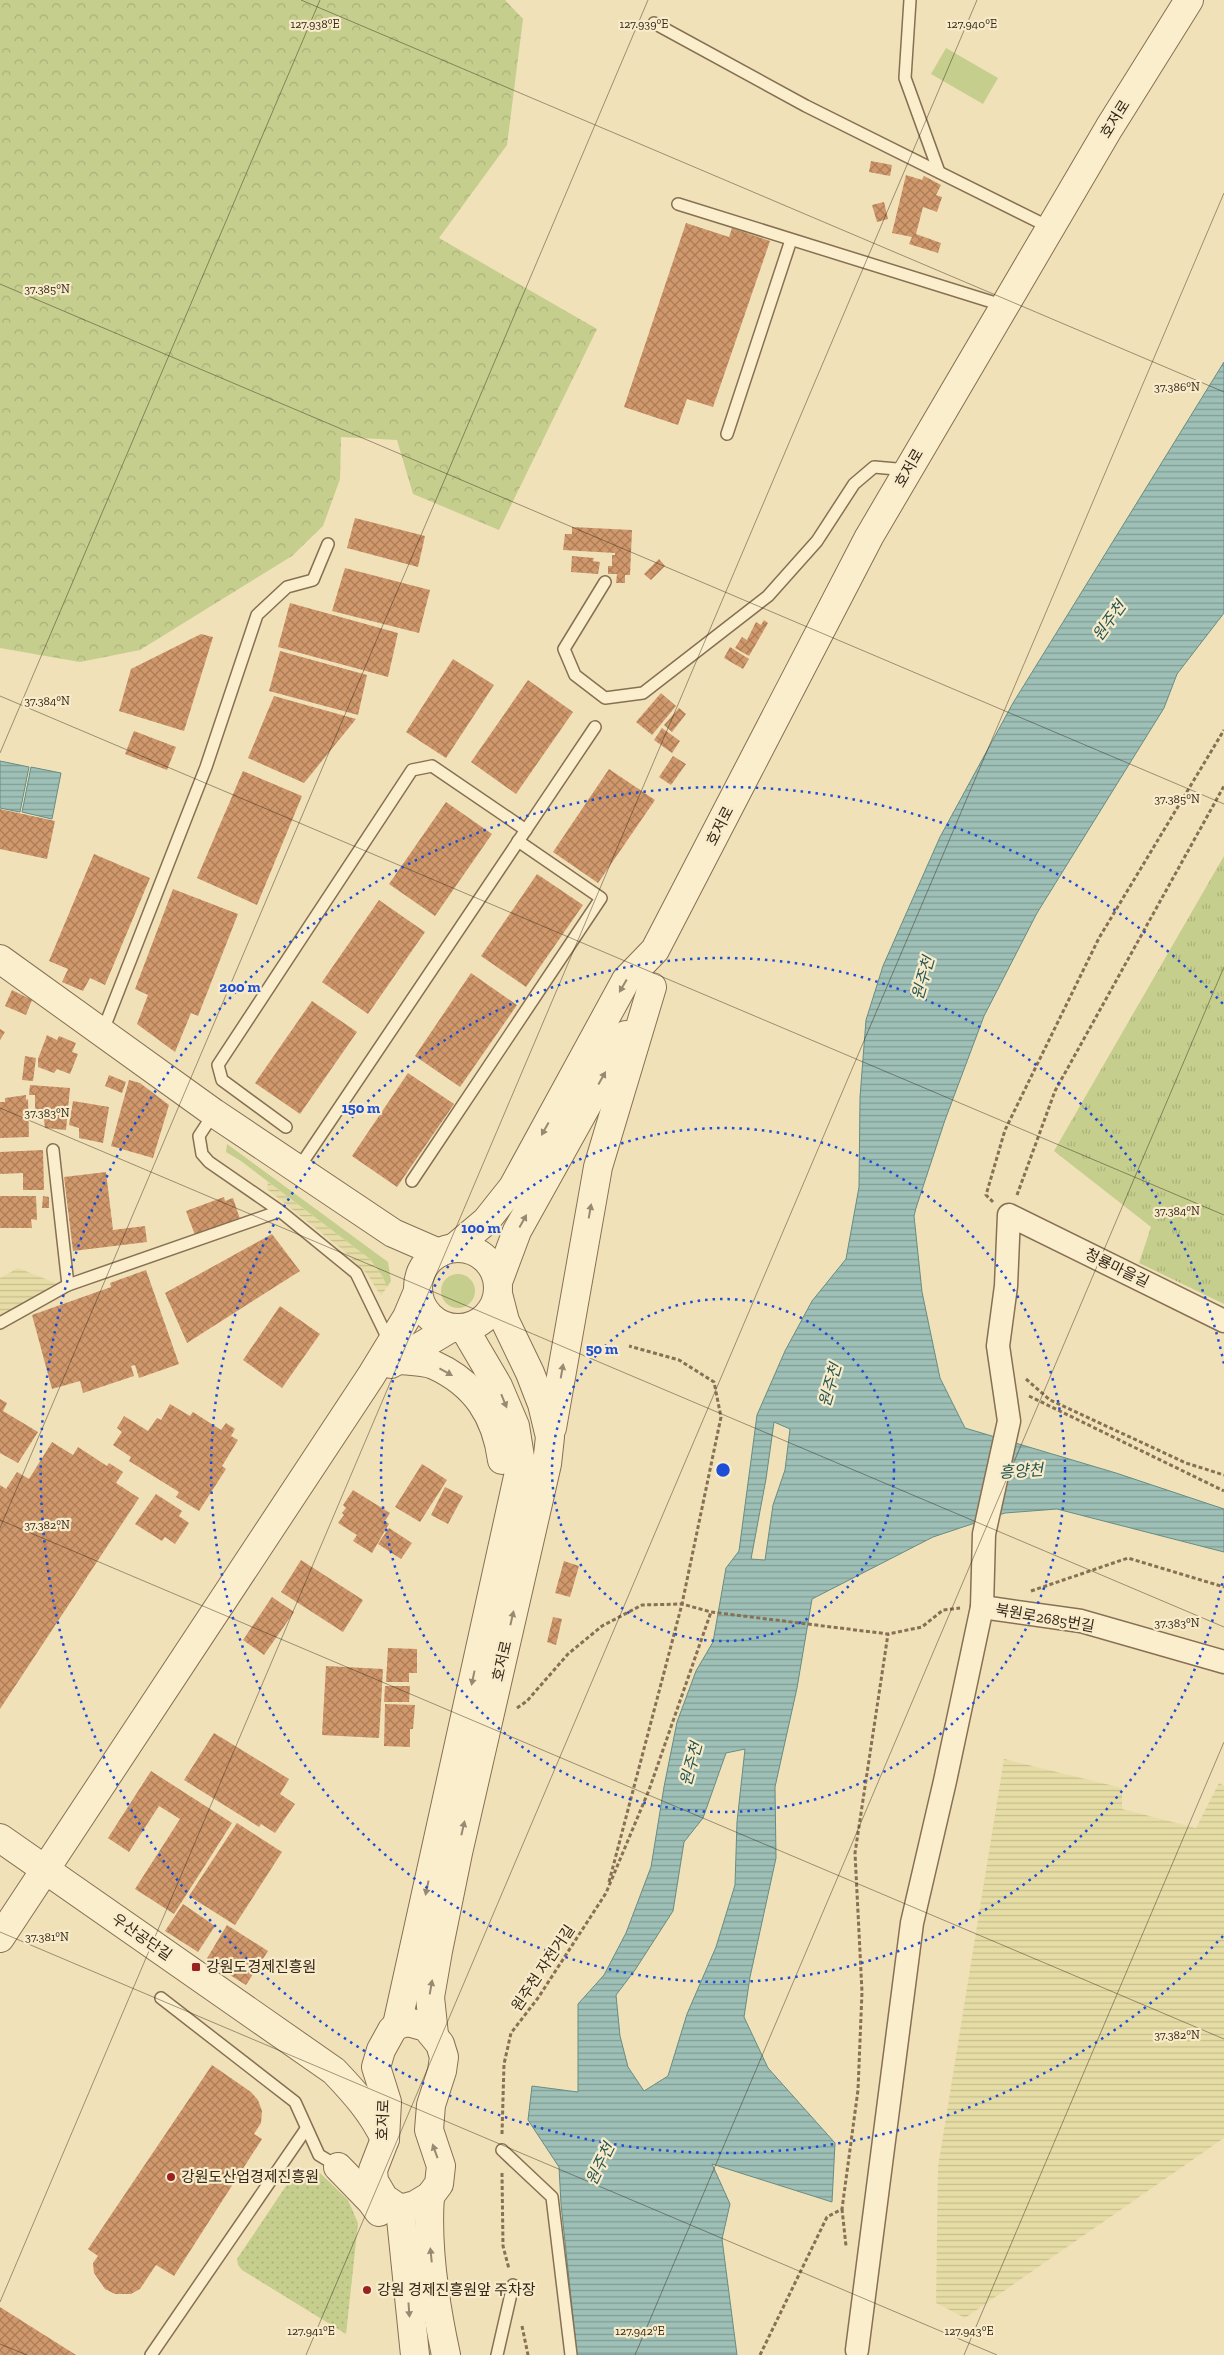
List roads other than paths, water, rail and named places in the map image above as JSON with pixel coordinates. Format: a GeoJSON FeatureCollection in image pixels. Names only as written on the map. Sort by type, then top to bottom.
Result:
{"type":"FeatureCollection","features":[{"type":"Feature","properties":{"kind":"street","name":"호저로"},"geometry":{"type":"LineString","coordinates":[[655,950],[869,537],[1109,128],[1189,0]]}},
{"type":"Feature","properties":{"kind":"street"},"geometry":{"type":"LineString","coordinates":[[550,1437],[598,1167],[652,987],[655,950]]}},
{"type":"Feature","properties":{"kind":"street"},"geometry":{"type":"LineString","coordinates":[[395,1352],[418,1284],[428,1264],[486,1221],[514,1187],[626,980],[655,950]]}},
{"type":"Feature","properties":{"kind":"street"},"geometry":{"type":"LineString","coordinates":[[0,959],[214,1114],[393,1233],[413,1255],[421,1304],[429,1316],[439,1324],[458,1328],[498,1386],[515,1426],[521,1462],[502,1545]]}},
{"type":"Feature","properties":{"kind":"street"},"geometry":{"type":"LineString","coordinates":[[0,1938],[371,1376],[395,1352],[458,1328],[476,1324],[487,1317],[494,1306],[517,1231],[652,987]]}},
{"type":"Feature","properties":{"kind":"street","name":"청룡마을길"},"geometry":{"type":"LineString","coordinates":[[982,1607],[984,1534],[1009,1422],[998,1346],[1006,1286],[1009,1215],[1224,1320]]}},
{"type":"Feature","properties":{"kind":"street"},"geometry":{"type":"LineString","coordinates":[[393,1233],[446,1250],[466,1248],[486,1259],[494,1270],[498,1288]]}},
{"type":"Feature","properties":{"kind":"street","name":"호저로"},"geometry":{"type":"LineString","coordinates":[[446,2355],[428,2223],[430,2196],[439,2184],[441,2166],[429,2130],[431,2105],[444,2063],[440,2044],[434,2035],[430,1997],[458,1853],[547,1464],[550,1437],[542,1404],[505,1321],[498,1288]]}},
{"type":"Feature","properties":{"kind":"street"},"geometry":{"type":"LineString","coordinates":[[395,1352],[432,1365],[458,1379],[482,1402],[498,1436],[503,1470],[502,1545]]}},
{"type":"Feature","properties":{"kind":"street","name":"호저로"},"geometry":{"type":"LineString","coordinates":[[362,2172],[386,2139],[386,2102],[376,2067],[385,2040],[397,2025],[502,1545]]}},
{"type":"Feature","properties":{"kind":"street"},"geometry":{"type":"LineString","coordinates":[[858,2350],[912,1923],[945,1781],[982,1607]]}},
{"type":"Feature","properties":{"kind":"street","name":"북원로2685번길"},"geometry":{"type":"LineString","coordinates":[[982,1607],[1081,1621],[1224,1662]]}},
{"type":"Feature","properties":{"kind":"street","name":"우산공단길"},"geometry":{"type":"LineString","coordinates":[[0,1838],[334,2071],[375,2117],[386,2139]]}},
{"type":"Feature","properties":{"kind":"street"},"geometry":{"type":"LineString","coordinates":[[397,2025],[408,2022],[416,2024],[426,2027],[434,2035]]}},
{"type":"Feature","properties":{"kind":"street"},"geometry":{"type":"LineString","coordinates":[[334,2071],[350,2075],[376,2067]]}},
{"type":"Feature","properties":{"kind":"street"},"geometry":{"type":"LineString","coordinates":[[362,2172],[384,2198],[400,2209],[415,2355]]}},
{"type":"Feature","properties":{"kind":"street"},"geometry":{"type":"LineString","coordinates":[[362,2172],[371,2201],[405,2252]]}},
{"type":"Feature","properties":{"kind":"street"},"geometry":{"type":"LineString","coordinates":[[400,2209],[415,2205],[430,2196]]}},
{"type":"Feature","properties":{"kind":"lane"},"geometry":{"type":"LineString","coordinates":[[910,0],[906,78],[939,172]]}},
{"type":"Feature","properties":{"kind":"lane"},"geometry":{"type":"LineString","coordinates":[[654,23],[806,106],[1051,228]]}},
{"type":"Feature","properties":{"kind":"lane"},"geometry":{"type":"LineString","coordinates":[[678,204],[1005,306]]}},
{"type":"Feature","properties":{"kind":"lane"},"geometry":{"type":"LineString","coordinates":[[727,434],[791,240]]}},
{"type":"Feature","properties":{"kind":"lane"},"geometry":{"type":"LineString","coordinates":[[605,582],[564,649],[575,675],[604,698],[643,693],[768,596],[817,541],[854,484],[874,466],[908,470]]}},
{"type":"Feature","properties":{"kind":"lane"},"geometry":{"type":"LineString","coordinates":[[102,1033],[206,767],[257,615],[287,587],[313,580],[328,544]]}},
{"type":"Feature","properties":{"kind":"lane"},"geometry":{"type":"LineString","coordinates":[[298,1169],[596,727]]}},
{"type":"Feature","properties":{"kind":"lane"},"geometry":{"type":"LineString","coordinates":[[286,1128],[222,1080],[218,1065],[412,770],[432,766],[526,830]]}},
{"type":"Feature","properties":{"kind":"lane"},"geometry":{"type":"LineString","coordinates":[[412,1181],[601,898],[518,842]]}},
{"type":"Feature","properties":{"kind":"lane"},"geometry":{"type":"LineString","coordinates":[[214,1114],[199,1136],[202,1154],[209,1162],[280,1211],[356,1273],[395,1352]]}},
{"type":"Feature","properties":{"kind":"lane"},"geometry":{"type":"LineString","coordinates":[[52,1150],[68,1286]]}},
{"type":"Feature","properties":{"kind":"lane"},"geometry":{"type":"LineString","coordinates":[[0,1323],[68,1286],[280,1211]]}},
{"type":"Feature","properties":{"kind":"lane"},"geometry":{"type":"LineString","coordinates":[[161,1998],[295,2102],[319,2155],[362,2172]]}},
{"type":"Feature","properties":{"kind":"lane"},"geometry":{"type":"LineString","coordinates":[[151,2355],[306,2129]]}},
{"type":"Feature","properties":{"kind":"lane"},"geometry":{"type":"LineString","coordinates":[[502,2150],[552,2197],[572,2355]]}},
{"type":"Feature","properties":{"kind":"lane"},"geometry":{"type":"LineString","coordinates":[[496,2355],[513,2285]]}},
{"type":"Feature","properties":{"kind":"water"},"geometry":{"type":"Polygon","coordinates":[[[1224,362],[1224,613],[1177,674],[1164,708],[1037,913],[984,1016],[945,1120],[914,1216],[922,1292],[940,1378],[965,1428],[1116,1473],[1224,1509],[1224,1552],[1057,1509],[1005,1513],[933,1537],[812,1599],[797,1688],[775,1787],[776,1858],[750,1977],[744,2017],[768,2068],[835,2143],[832,2202],[712,2164],[730,2204],[722,2239],[737,2355],[577,2355],[561,2204],[559,2167],[528,2120],[532,2086],[578,2092],[578,2004],[604,1975],[626,1933],[651,1867],[677,1722],[696,1671],[713,1642],[726,1568],[739,1551],[757,1415],[785,1351],[812,1301],[846,1259],[859,1187],[860,1097],[866,1020],[883,966],[940,837],[1013,703],[1224,362]],[[774,1422],[766,1479],[751,1559],[765,1560],[773,1505],[785,1470],[790,1429],[774,1422]],[[745,1749],[726,1753],[703,1818],[684,1842],[673,1911],[635,1970],[616,1995],[620,2036],[628,2067],[644,2091],[668,2076],[687,2014],[716,1947],[735,1885],[737,1822],[745,1749]]]}},
{"type":"Feature","properties":{"kind":"water"},"geometry":{"type":"Polygon","coordinates":[[[0,761],[29,767],[20,812],[0,808],[0,761]]]}},
{"type":"Feature","properties":{"kind":"water"},"geometry":{"type":"Polygon","coordinates":[[[31,767],[61,773],[52,819],[22,812],[31,767]]]}},
{"type":"Feature","properties":{"kind":"place","name":"강원도경제진흥원"},"geometry":{"type":"Point","coordinates":[196,1967]}},
{"type":"Feature","properties":{"kind":"place","name":"강원도산업경제진흥원"},"geometry":{"type":"Point","coordinates":[171,2177]}},
{"type":"Feature","properties":{"kind":"place","name":"강원 경제진흥원앞 주차장"},"geometry":{"type":"Point","coordinates":[367,2290]}},
{"type":"Feature","properties":{"kind":"water label","name":"원주천"},"geometry":{"type":"Point","coordinates":[1109,621]}},
{"type":"Feature","properties":{"kind":"water label","name":"원주천"},"geometry":{"type":"Point","coordinates":[923,978]}},
{"type":"Feature","properties":{"kind":"water label","name":"원주천"},"geometry":{"type":"Point","coordinates":[830,1385]}},
{"type":"Feature","properties":{"kind":"water label","name":"흥양천"},"geometry":{"type":"Point","coordinates":[1021,1471]}},
{"type":"Feature","properties":{"kind":"water label","name":"원주천"},"geometry":{"type":"Point","coordinates":[691,1764]}},
{"type":"Feature","properties":{"kind":"water label","name":"원주천"},"geometry":{"type":"Point","coordinates":[600,2164]}}]}
